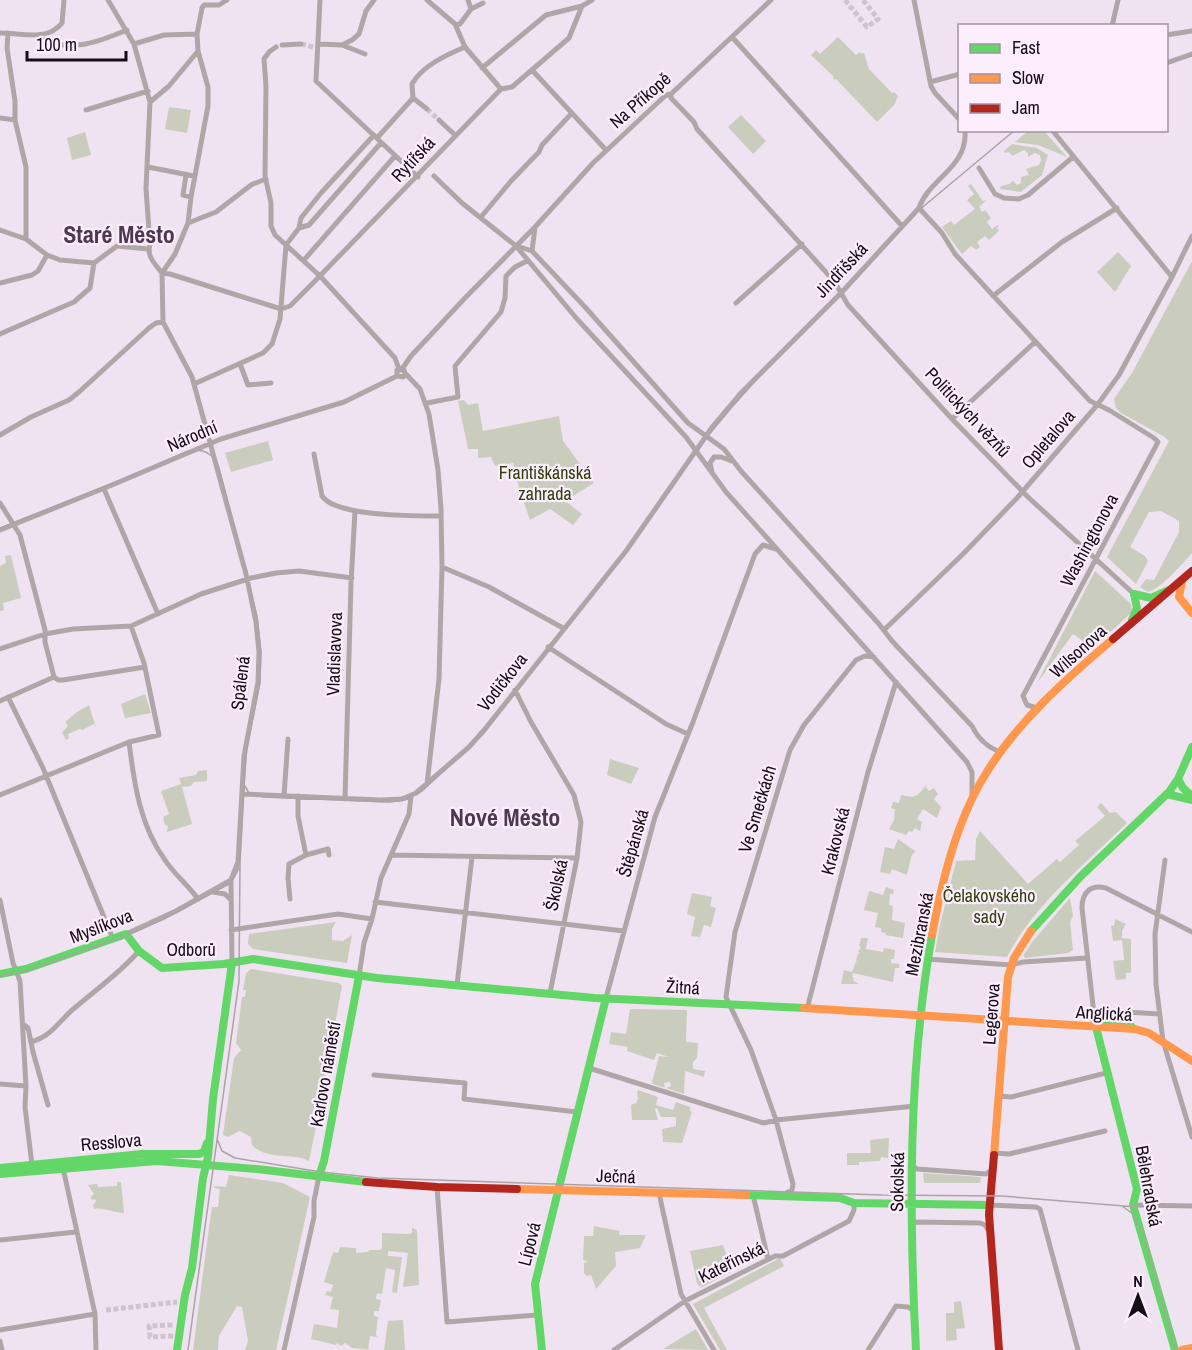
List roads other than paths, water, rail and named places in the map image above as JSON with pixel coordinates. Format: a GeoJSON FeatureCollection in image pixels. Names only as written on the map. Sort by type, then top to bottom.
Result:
{"type":"FeatureCollection","features":[{"type":"Feature","properties":{"kind":"main road","name":"Wilsonova"},"geometry":{"type":"LineString","coordinates":[[993,762],[1037,708],[1128,626],[1176,588],[1192,571]]}},
{"type":"Feature","properties":{"kind":"main road"},"geometry":{"type":"LineString","coordinates":[[1183,581],[1179,597],[1192,613]]}},
{"type":"Feature","properties":{"kind":"main road"},"geometry":{"type":"LineString","coordinates":[[1128,626],[1137,612],[1134,594],[1151,598],[1176,588]]}},
{"type":"Feature","properties":{"kind":"main road","name":"Legerova"},"geometry":{"type":"LineString","coordinates":[[999,1350],[989,1231],[1008,977],[1011,965],[1030,933],[1081,876],[1167,794],[1178,779],[1192,747]]}},
{"type":"Feature","properties":{"kind":"main road","name":"Mezibranská"},"geometry":{"type":"LineString","coordinates":[[920,1014],[934,920],[953,848],[972,799],[993,762]]}},
{"type":"Feature","properties":{"kind":"main road"},"geometry":{"type":"LineString","coordinates":[[1178,779],[1183,788],[1192,796]]}},
{"type":"Feature","properties":{"kind":"main road"},"geometry":{"type":"LineString","coordinates":[[1167,794],[1192,801]]}},
{"type":"Feature","properties":{"kind":"main road","name":"Myslíkova"},"geometry":{"type":"LineString","coordinates":[[0,974],[16,972],[126,934]]}},
{"type":"Feature","properties":{"kind":"main road","name":"Odborů"},"geometry":{"type":"LineString","coordinates":[[126,934],[139,951],[162,968],[232,963]]}},
{"type":"Feature","properties":{"kind":"main road"},"geometry":{"type":"LineString","coordinates":[[177,1350],[184,1295],[192,1268],[232,963],[246,959],[256,960],[359,976]]}},
{"type":"Feature","properties":{"kind":"main road","name":"Žitná"},"geometry":{"type":"LineString","coordinates":[[359,976],[606,998],[920,1014],[1005,1022]]}},
{"type":"Feature","properties":{"kind":"main road","name":"Karlovo náměstí"},"geometry":{"type":"LineString","coordinates":[[319,1176],[324,1161],[359,976]]}},
{"type":"Feature","properties":{"kind":"main road","name":"Štěpánská"},"geometry":{"type":"LineString","coordinates":[[559,1186],[606,998]]}},
{"type":"Feature","properties":{"kind":"main road","name":"Sokolská"},"geometry":{"type":"LineString","coordinates":[[916,1350],[911,1204],[920,1014]]}},
{"type":"Feature","properties":{"kind":"main road","name":"Anglická"},"geometry":{"type":"LineString","coordinates":[[1005,1022],[1095,1023],[1135,1029],[1149,1033],[1188,1059]]}},
{"type":"Feature","properties":{"kind":"main road","name":"Bělehradská"},"geometry":{"type":"LineString","coordinates":[[1095,1023],[1136,1187],[1133,1205],[1175,1350]]}},
{"type":"Feature","properties":{"kind":"main road","name":"Resslova"},"geometry":{"type":"LineString","coordinates":[[0,1168],[142,1154],[200,1154],[205,1150],[210,1134]]}},
{"type":"Feature","properties":{"kind":"main road","name":"Resslova"},"geometry":{"type":"LineString","coordinates":[[0,1174],[155,1161],[206,1165]]}},
{"type":"Feature","properties":{"kind":"main road"},"geometry":{"type":"LineString","coordinates":[[206,1165],[319,1176]]}},
{"type":"Feature","properties":{"kind":"main road","name":"Ječná"},"geometry":{"type":"LineString","coordinates":[[319,1176],[374,1183],[437,1187],[559,1186],[659,1193],[840,1198],[854,1203],[990,1205]]}},
{"type":"Feature","properties":{"kind":"main road","name":"Lípová"},"geometry":{"type":"LineString","coordinates":[[542,1350],[535,1284],[559,1186]]}},
{"type":"Feature","properties":{"kind":"main road","name":"Lípová"},"geometry":{"type":"LineString","coordinates":[[537,1315],[548,1350]]}},
{"type":"Feature","properties":{"kind":"main road"},"geometry":{"type":"LineString","coordinates":[[1182,1350],[1192,1348]]}},
{"type":"Feature","properties":{"kind":"street"},"geometry":{"type":"LineString","coordinates":[[0,33],[41,35],[53,32],[62,23],[64,0]]}},
{"type":"Feature","properties":{"kind":"street"},"geometry":{"type":"LineString","coordinates":[[108,0],[134,44],[150,102],[146,188],[150,257],[162,273],[281,309]]}},
{"type":"Feature","properties":{"kind":"street"},"geometry":{"type":"LineString","coordinates":[[0,435],[31,417],[69,400],[156,322],[163,322],[162,273],[175,254],[188,223],[190,197],[208,106],[208,87],[198,51],[197,34],[202,6],[216,5],[227,0]]}},
{"type":"Feature","properties":{"kind":"street"},"geometry":{"type":"LineString","coordinates":[[320,0],[315,81],[418,177]]}},
{"type":"Feature","properties":{"kind":"street"},"geometry":{"type":"LineString","coordinates":[[317,47],[342,45],[359,34],[366,11],[374,0]]}},
{"type":"Feature","properties":{"kind":"street"},"geometry":{"type":"LineString","coordinates":[[427,0],[456,25],[465,47],[501,89]]}},
{"type":"Feature","properties":{"kind":"street"},"geometry":{"type":"LineString","coordinates":[[468,0],[471,9]]}},
{"type":"Feature","properties":{"kind":"street"},"geometry":{"type":"LineString","coordinates":[[482,68],[546,15],[582,6],[592,0]]}},
{"type":"Feature","properties":{"kind":"street","name":"Na Příkopě"},"geometry":{"type":"LineString","coordinates":[[402,370],[430,336],[606,150],[666,95],[671,94],[771,0]]}},
{"type":"Feature","properties":{"kind":"street"},"geometry":{"type":"LineString","coordinates":[[914,0],[934,93],[958,118]]}},
{"type":"Feature","properties":{"kind":"street"},"geometry":{"type":"LineString","coordinates":[[1112,24],[1118,0]]}},
{"type":"Feature","properties":{"kind":"street"},"geometry":{"type":"LineString","coordinates":[[456,25],[460,24],[471,9],[483,3]]}},
{"type":"Feature","properties":{"kind":"street","name":"Rytířská"},"geometry":{"type":"LineString","coordinates":[[281,309],[290,306],[320,276],[418,177],[489,100],[501,89],[512,87],[569,38],[582,6]]}},
{"type":"Feature","properties":{"kind":"street"},"geometry":{"type":"LineString","coordinates":[[41,35],[43,40],[48,42],[72,46],[102,41],[126,30]]}},
{"type":"Feature","properties":{"kind":"street"},"geometry":{"type":"LineString","coordinates":[[1168,34],[1192,32]]}},
{"type":"Feature","properties":{"kind":"street"},"geometry":{"type":"LineString","coordinates":[[8,33],[7,48],[15,101],[15,120],[26,167],[26,239]]}},
{"type":"Feature","properties":{"kind":"street"},"geometry":{"type":"LineString","coordinates":[[134,44],[164,35],[197,34]]}},
{"type":"Feature","properties":{"kind":"street"},"geometry":{"type":"LineString","coordinates":[[732,37],[902,226]]}},
{"type":"Feature","properties":{"kind":"street"},"geometry":{"type":"LineString","coordinates":[[301,44],[279,46],[264,59],[266,179],[271,203],[272,230],[275,236],[320,276],[395,358],[402,370],[420,389],[426,403],[438,470],[442,567],[439,679],[427,784]]}},
{"type":"Feature","properties":{"kind":"street"},"geometry":{"type":"LineString","coordinates":[[342,45],[365,54]]}},
{"type":"Feature","properties":{"kind":"street"},"geometry":{"type":"LineString","coordinates":[[299,228],[309,225],[377,139],[413,98],[412,84],[419,75],[443,56],[465,47]]}},
{"type":"Feature","properties":{"kind":"street"},"geometry":{"type":"LineString","coordinates":[[150,102],[163,92],[198,51]]}},
{"type":"Feature","properties":{"kind":"street"},"geometry":{"type":"LineString","coordinates":[[1168,63],[1192,54]]}},
{"type":"Feature","properties":{"kind":"street"},"geometry":{"type":"LineString","coordinates":[[532,70],[606,150]]}},
{"type":"Feature","properties":{"kind":"street"},"geometry":{"type":"LineString","coordinates":[[930,82],[958,75]]}},
{"type":"Feature","properties":{"kind":"street"},"geometry":{"type":"LineString","coordinates":[[86,110],[148,91]]}},
{"type":"Feature","properties":{"kind":"street","name":"Politických vězňů"},"geometry":{"type":"LineString","coordinates":[[671,94],[671,98],[694,122],[697,129],[802,244],[842,292],[848,305],[952,419],[1023,491],[1134,594]]}},
{"type":"Feature","properties":{"kind":"street"},"geometry":{"type":"LineString","coordinates":[[413,98],[428,109]]}},
{"type":"Feature","properties":{"kind":"street"},"geometry":{"type":"LineString","coordinates":[[481,217],[572,113]]}},
{"type":"Feature","properties":{"kind":"street"},"geometry":{"type":"LineString","coordinates":[[0,118],[15,120]]}},
{"type":"Feature","properties":{"kind":"street"},"geometry":{"type":"LineString","coordinates":[[439,120],[455,135]]}},
{"type":"Feature","properties":{"kind":"street","name":"Jindřišská"},"geometry":{"type":"LineString","coordinates":[[695,451],[740,394],[842,292],[919,208],[922,198],[945,176],[962,151],[965,132]]}},
{"type":"Feature","properties":{"kind":"street"},"geometry":{"type":"LineString","coordinates":[[1054,132],[1172,277]]}},
{"type":"Feature","properties":{"kind":"street"},"geometry":{"type":"LineString","coordinates":[[194,384],[263,353],[268,348],[280,319],[286,245],[299,228],[301,218],[321,193],[377,139]]}},
{"type":"Feature","properties":{"kind":"street"},"geometry":{"type":"LineString","coordinates":[[304,260],[395,156]]}},
{"type":"Feature","properties":{"kind":"street"},"geometry":{"type":"LineString","coordinates":[[979,168],[995,194],[1004,198],[1019,199],[1028,195],[1073,157]]}},
{"type":"Feature","properties":{"kind":"street"},"geometry":{"type":"LineString","coordinates":[[147,167],[194,176]]}},
{"type":"Feature","properties":{"kind":"street"},"geometry":{"type":"LineString","coordinates":[[186,175],[183,195],[190,197]]}},
{"type":"Feature","properties":{"kind":"street"},"geometry":{"type":"LineString","coordinates":[[434,176],[462,203],[516,246],[573,313],[686,437],[714,477],[967,762],[972,772],[972,799]]}},
{"type":"Feature","properties":{"kind":"street"},"geometry":{"type":"LineString","coordinates":[[188,223],[216,212],[252,184],[266,179]]}},
{"type":"Feature","properties":{"kind":"street"},"geometry":{"type":"LineString","coordinates":[[919,208],[942,234],[955,254],[1035,342],[1090,401],[1098,404]]}},
{"type":"Feature","properties":{"kind":"street"},"geometry":{"type":"LineString","coordinates":[[993,296],[1062,242],[1116,208]]}},
{"type":"Feature","properties":{"kind":"street"},"geometry":{"type":"LineString","coordinates":[[532,251],[535,227]]}},
{"type":"Feature","properties":{"kind":"street"},"geometry":{"type":"LineString","coordinates":[[0,230],[26,239],[47,255],[60,260],[94,263],[116,246],[148,249]]}},
{"type":"Feature","properties":{"kind":"street","name":"Opletalova"},"geometry":{"type":"LineString","coordinates":[[884,630],[996,520],[1098,404],[1119,375],[1192,236]]}},
{"type":"Feature","properties":{"kind":"street"},"geometry":{"type":"LineString","coordinates":[[736,303],[802,244]]}},
{"type":"Feature","properties":{"kind":"street"},"geometry":{"type":"LineString","coordinates":[[516,246],[532,251],[688,423],[724,449],[733,462],[972,726],[978,737],[1001,752]]}},
{"type":"Feature","properties":{"kind":"street"},"geometry":{"type":"LineString","coordinates":[[0,283],[32,275],[38,271],[47,255]]}},
{"type":"Feature","properties":{"kind":"street"},"geometry":{"type":"LineString","coordinates":[[426,403],[458,397],[455,366],[501,312],[505,298],[506,276],[515,267],[527,261]]}},
{"type":"Feature","properties":{"kind":"street"},"geometry":{"type":"LineString","coordinates":[[0,334],[75,302],[90,288],[94,263]]}},
{"type":"Feature","properties":{"kind":"street"},"geometry":{"type":"LineString","coordinates":[[573,313],[582,306]]}},
{"type":"Feature","properties":{"kind":"street","name":"Spálená"},"geometry":{"type":"LineString","coordinates":[[163,322],[194,384],[256,619],[259,652],[258,679],[245,746],[238,862],[231,880],[231,930]]}},
{"type":"Feature","properties":{"kind":"street"},"geometry":{"type":"LineString","coordinates":[[952,419],[1035,342]]}},
{"type":"Feature","properties":{"kind":"street"},"geometry":{"type":"LineString","coordinates":[[240,364],[248,385],[271,383]]}},
{"type":"Feature","properties":{"kind":"street","name":"Národní"},"geometry":{"type":"LineString","coordinates":[[0,530],[104,489],[210,443],[259,426],[334,406],[397,376],[396,372],[402,370]]}},
{"type":"Feature","properties":{"kind":"street","name":"Washingtonova"},"geometry":{"type":"LineString","coordinates":[[1037,708],[1027,705],[1023,696],[1158,442],[1098,404]]}},
{"type":"Feature","properties":{"kind":"street","name":"Vodičkova"},"geometry":{"type":"LineString","coordinates":[[411,796],[469,747],[626,551],[695,451]]}},
{"type":"Feature","properties":{"kind":"street"},"geometry":{"type":"LineString","coordinates":[[314,454],[322,496],[326,501],[355,511],[393,516],[441,516]]}},
{"type":"Feature","properties":{"kind":"street"},"geometry":{"type":"LineString","coordinates":[[714,477],[710,468],[712,459],[721,457],[733,462]]}},
{"type":"Feature","properties":{"kind":"street"},"geometry":{"type":"LineString","coordinates":[[104,489],[158,614]]}},
{"type":"Feature","properties":{"kind":"street"},"geometry":{"type":"LineString","coordinates":[[0,502],[16,525],[23,545],[54,677],[63,680],[145,667]]}},
{"type":"Feature","properties":{"kind":"street","name":"Vladislavova"},"geometry":{"type":"LineString","coordinates":[[345,799],[355,511]]}},
{"type":"Feature","properties":{"kind":"street","name":"Štěpánská"},"geometry":{"type":"LineString","coordinates":[[606,998],[655,817],[757,551],[760,546],[765,545],[782,554]]}},
{"type":"Feature","properties":{"kind":"street"},"geometry":{"type":"LineString","coordinates":[[442,567],[489,587],[563,628]]}},
{"type":"Feature","properties":{"kind":"street"},"geometry":{"type":"LineString","coordinates":[[0,649],[45,634],[73,628],[131,626],[201,594],[247,580],[295,571],[352,578]]}},
{"type":"Feature","properties":{"kind":"street"},"geometry":{"type":"LineString","coordinates":[[0,795],[129,742],[159,735],[145,667],[131,626]]}},
{"type":"Feature","properties":{"kind":"street"},"geometry":{"type":"LineString","coordinates":[[548,647],[666,724],[688,734]]}},
{"type":"Feature","properties":{"kind":"street","name":"Ve Smečkách"},"geometry":{"type":"LineString","coordinates":[[780,1196],[792,1190],[793,1187],[776,1120],[751,1050],[726,997],[735,932],[790,750],[804,725],[856,660],[865,656],[874,657]]}},
{"type":"Feature","properties":{"kind":"street"},"geometry":{"type":"LineString","coordinates":[[0,701],[54,677]]}},
{"type":"Feature","properties":{"kind":"street","name":"Krakovská"},"geometry":{"type":"LineString","coordinates":[[807,1009],[868,772],[896,682]]}},
{"type":"Feature","properties":{"kind":"street","name":"Školská"},"geometry":{"type":"LineString","coordinates":[[515,690],[576,801],[582,826],[550,993]]}},
{"type":"Feature","properties":{"kind":"street"},"geometry":{"type":"LineString","coordinates":[[8,697],[46,776],[113,939]]}},
{"type":"Feature","properties":{"kind":"street"},"geometry":{"type":"LineString","coordinates":[[284,796],[288,739]]}},
{"type":"Feature","properties":{"kind":"street"},"geometry":{"type":"LineString","coordinates":[[129,742],[132,772],[148,833],[166,863],[198,899]]}},
{"type":"Feature","properties":{"kind":"street"},"geometry":{"type":"LineString","coordinates":[[232,963],[231,930],[338,914],[372,919],[381,878],[409,814],[411,796],[390,800],[242,794]]}},
{"type":"Feature","properties":{"kind":"street"},"geometry":{"type":"LineString","coordinates":[[298,796],[298,816],[306,855]]}},
{"type":"Feature","properties":{"kind":"street"},"geometry":{"type":"LineString","coordinates":[[290,899],[288,878],[290,864],[306,855],[328,849],[329,855]]}},
{"type":"Feature","properties":{"kind":"street"},"geometry":{"type":"LineString","coordinates":[[391,855],[577,858]]}},
{"type":"Feature","properties":{"kind":"street"},"geometry":{"type":"LineString","coordinates":[[457,985],[472,857]]}},
{"type":"Feature","properties":{"kind":"street"},"geometry":{"type":"LineString","coordinates":[[1165,860],[1156,914],[1154,954],[1159,1014],[1163,1041],[1192,1137]]}},
{"type":"Feature","properties":{"kind":"street","name":"Myslíkova"},"geometry":{"type":"LineString","coordinates":[[126,934],[198,899],[231,880]]}},
{"type":"Feature","properties":{"kind":"street"},"geometry":{"type":"LineString","coordinates":[[1095,1023],[1082,902],[1087,891],[1094,887],[1106,888],[1192,932]]}},
{"type":"Feature","properties":{"kind":"street"},"geometry":{"type":"LineString","coordinates":[[208,893],[223,893],[229,897],[231,902]]}},
{"type":"Feature","properties":{"kind":"street"},"geometry":{"type":"LineString","coordinates":[[0,900],[20,981],[26,1086],[25,1107],[32,1165]]}},
{"type":"Feature","properties":{"kind":"street"},"geometry":{"type":"LineString","coordinates":[[375,902],[624,931]]}},
{"type":"Feature","properties":{"kind":"street","name":"Karlovo náměstí"},"geometry":{"type":"LineString","coordinates":[[359,976],[364,943],[372,919]]}},
{"type":"Feature","properties":{"kind":"street"},"geometry":{"type":"LineString","coordinates":[[31,1042],[46,1036],[69,1012],[116,975],[139,951]]}},
{"type":"Feature","properties":{"kind":"street"},"geometry":{"type":"LineString","coordinates":[[927,959],[1011,965],[1087,957]]}},
{"type":"Feature","properties":{"kind":"street","name":"Anglická"},"geometry":{"type":"LineString","coordinates":[[1093,1010],[1159,1014]]}},
{"type":"Feature","properties":{"kind":"street"},"geometry":{"type":"LineString","coordinates":[[23,1024],[28,1028],[48,1105]]}},
{"type":"Feature","properties":{"kind":"street"},"geometry":{"type":"LineString","coordinates":[[1171,1067],[1174,1058],[1188,1059]]}},
{"type":"Feature","properties":{"kind":"street"},"geometry":{"type":"LineString","coordinates":[[589,1068],[764,1123],[915,1106]]}},
{"type":"Feature","properties":{"kind":"street"},"geometry":{"type":"LineString","coordinates":[[999,1096],[1011,1097],[1106,1073]]}},
{"type":"Feature","properties":{"kind":"street"},"geometry":{"type":"LineString","coordinates":[[374,1075],[465,1083],[464,1099],[577,1112]]}},
{"type":"Feature","properties":{"kind":"street"},"geometry":{"type":"LineString","coordinates":[[0,1084],[26,1086]]}},
{"type":"Feature","properties":{"kind":"street"},"geometry":{"type":"LineString","coordinates":[[994,1153],[1009,1154],[1105,1131]]}},
{"type":"Feature","properties":{"kind":"street"},"geometry":{"type":"LineString","coordinates":[[913,1164],[917,1169],[986,1174],[993,1169]]}},
{"type":"Feature","properties":{"kind":"street"},"geometry":{"type":"LineString","coordinates":[[63,1168],[96,1314],[96,1350]]}},
{"type":"Feature","properties":{"kind":"street","name":"Karlovo náměstí"},"geometry":{"type":"LineString","coordinates":[[284,1350],[314,1217],[314,1201],[319,1176]]}},
{"type":"Feature","properties":{"kind":"street"},"geometry":{"type":"LineString","coordinates":[[437,1187],[447,1322],[537,1315]]}},
{"type":"Feature","properties":{"kind":"street"},"geometry":{"type":"LineString","coordinates":[[659,1193],[681,1294],[714,1350]]}},
{"type":"Feature","properties":{"kind":"street"},"geometry":{"type":"LineString","coordinates":[[753,1196],[768,1258]]}},
{"type":"Feature","properties":{"kind":"street","name":"Kateřinská"},"geometry":{"type":"LineString","coordinates":[[614,1350],[685,1301],[768,1258],[783,1256],[849,1221],[854,1210],[854,1203]]}},
{"type":"Feature","properties":{"kind":"street"},"geometry":{"type":"LineString","coordinates":[[990,1205],[1040,1209],[1078,1350]]}},
{"type":"Feature","properties":{"kind":"street"},"geometry":{"type":"LineString","coordinates":[[1133,1205],[1192,1206]]}},
{"type":"Feature","properties":{"kind":"street"},"geometry":{"type":"LineString","coordinates":[[912,1225],[915,1222],[980,1223],[985,1225],[989,1231]]}},
{"type":"Feature","properties":{"kind":"street"},"geometry":{"type":"LineString","coordinates":[[0,1240],[76,1232]]}},
{"type":"Feature","properties":{"kind":"street"},"geometry":{"type":"LineString","coordinates":[[868,1350],[896,1306],[908,1306],[914,1311]]}},
{"type":"Feature","properties":{"kind":"street"},"geometry":{"type":"LineString","coordinates":[[0,1330],[96,1314]]}},
{"type":"Feature","properties":{"kind":"street"},"geometry":{"type":"LineString","coordinates":[[0,1341],[2,1350]]}},
{"type":"Feature","properties":{"kind":"tunnel"},"geometry":{"type":"LineString","coordinates":[[845,0],[867,27],[878,19],[863,0]]}},
{"type":"Feature","properties":{"kind":"tunnel"},"geometry":{"type":"LineString","coordinates":[[301,44],[313,47]]}},
{"type":"Feature","properties":{"kind":"tunnel"},"geometry":{"type":"LineString","coordinates":[[427,109],[439,120]]}},
{"type":"Feature","properties":{"kind":"tunnel"},"geometry":{"type":"LineString","coordinates":[[106,1310],[177,1302]]}},
{"type":"Feature","properties":{"kind":"tunnel"},"geometry":{"type":"LineString","coordinates":[[173,1336],[150,1337],[149,1326],[174,1325]]}},
{"type":"Feature","properties":{"kind":"tram line"},"geometry":{"type":"LineString","coordinates":[[1113,24],[1119,0]]}},
{"type":"Feature","properties":{"kind":"tram line"},"geometry":{"type":"LineString","coordinates":[[1168,64],[1192,55]]}},
{"type":"Feature","properties":{"kind":"tram line"},"geometry":{"type":"LineString","coordinates":[[242,781],[249,793],[263,797],[390,802],[405,800],[422,791],[483,734],[626,553],[707,437],[757,379],[851,284],[918,211],[1013,132]]}},
{"type":"Feature","properties":{"kind":"tram line"},"geometry":{"type":"LineString","coordinates":[[0,528],[186,452],[197,450],[207,452],[214,458],[219,468],[257,616],[261,652],[260,683],[247,747],[245,770],[240,862],[239,981],[188,1350]]}},
{"type":"Feature","properties":{"kind":"tram line"},"geometry":{"type":"LineString","coordinates":[[0,976],[26,971],[128,935],[164,919],[229,884],[239,868]]}},
{"type":"Feature","properties":{"kind":"tram line"},"geometry":{"type":"LineString","coordinates":[[217,1139],[222,1151],[235,1158],[321,1172],[378,1178],[882,1195],[1002,1196],[1124,1206],[1192,1207]]}},
{"type":"Feature","properties":{"kind":"tram line"},"geometry":{"type":"LineString","coordinates":[[1122,1206],[1133,1214],[1144,1236],[1176,1350]]}},
{"type":"Feature","properties":{"kind":"district","name":"Staré Město"},"geometry":{"type":"Point","coordinates":[119,234]}},
{"type":"Feature","properties":{"kind":"district","name":"Nové Město"},"geometry":{"type":"Point","coordinates":[505,817]}},
{"type":"Feature","properties":{"kind":"park label","name":"Františkánská zahrada"},"geometry":{"type":"Point","coordinates":[545,482]}},
{"type":"Feature","properties":{"kind":"park label","name":"Čelakovského sady"},"geometry":{"type":"Point","coordinates":[989,905]}}]}
